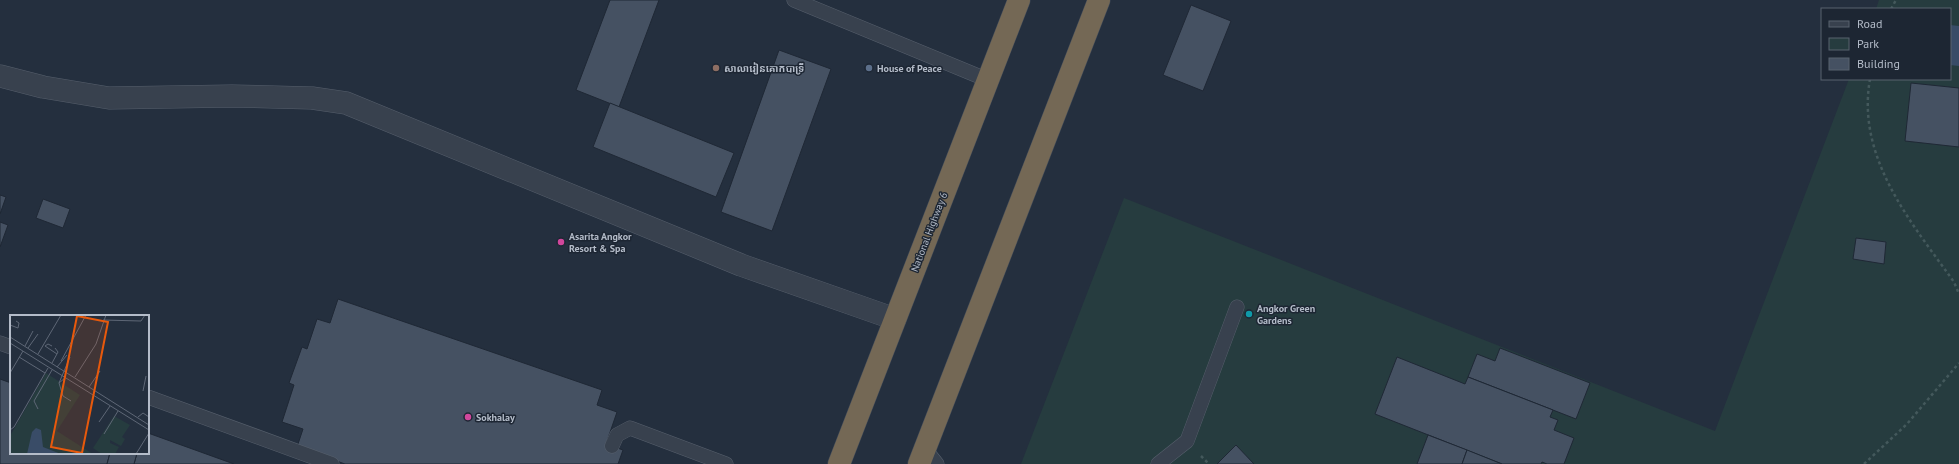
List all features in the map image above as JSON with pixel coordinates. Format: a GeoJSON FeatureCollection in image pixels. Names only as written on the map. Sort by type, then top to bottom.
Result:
{"type":"FeatureCollection","features":[{"type":"Feature","properties":{"kind":"highway","name":"National Highway 6"},"geometry":{"type":"LineString","coordinates":[[838,464],[1019,0]]}},
{"type":"Feature","properties":{"kind":"highway"},"geometry":{"type":"LineString","coordinates":[[927,459],[1099,0]]}},
{"type":"Feature","properties":{"kind":"street"},"geometry":{"type":"LineString","coordinates":[[0,76],[43,87],[109,98],[232,96],[312,98],[346,103],[741,265],[895,319]]}},
{"type":"Feature","properties":{"kind":"lane"},"geometry":{"type":"LineString","coordinates":[[794,0],[988,80]]}},
{"type":"Feature","properties":{"kind":"lane"},"geometry":{"type":"LineString","coordinates":[[1158,464],[1187,441],[1237,307]]}},
{"type":"Feature","properties":{"kind":"lane"},"geometry":{"type":"LineString","coordinates":[[0,343],[10,347]]}},
{"type":"Feature","properties":{"kind":"lane"},"geometry":{"type":"LineString","coordinates":[[149,397],[332,464]]}},
{"type":"Feature","properties":{"kind":"lane"},"geometry":{"type":"LineString","coordinates":[[612,446],[617,435],[630,428],[726,464]]}},
{"type":"Feature","properties":{"kind":"path"},"geometry":{"type":"LineString","coordinates":[[1870,80],[1867,98],[1875,154],[1895,199],[1954,282],[1959,294]]}},
{"type":"Feature","properties":{"kind":"path"},"geometry":{"type":"LineString","coordinates":[[1864,464],[1907,424],[1959,364]]}},
{"type":"Feature","properties":{"kind":"green space","name":"Angkor Green Gardens"},"geometry":{"type":"Polygon","coordinates":[[[1879,0],[1959,0],[1959,464],[1021,464],[1124,198],[1715,431],[1849,80],[1951,80],[1951,8],[1876,8],[1879,0]]]}},
{"type":"Feature","properties":{"kind":"water"},"geometry":{"type":"Polygon","coordinates":[[[1951,25],[1959,26],[1959,66],[1951,65],[1951,25]]]}},
{"type":"Feature","properties":{"kind":"building"},"geometry":{"type":"Polygon","coordinates":[[[610,0],[659,0],[619,107],[576,90],[610,0]]]}},
{"type":"Feature","properties":{"kind":"building"},"geometry":{"type":"Polygon","coordinates":[[[1191,5],[1231,21],[1203,91],[1163,75],[1191,5]]]}},
{"type":"Feature","properties":{"kind":"building"},"geometry":{"type":"Polygon","coordinates":[[[779,50],[831,69],[772,231],[721,212],[779,50]]]}},
{"type":"Feature","properties":{"kind":"building"},"geometry":{"type":"Polygon","coordinates":[[[1911,83],[1959,88],[1959,147],[1905,141],[1911,83]]]}},
{"type":"Feature","properties":{"kind":"building"},"geometry":{"type":"Polygon","coordinates":[[[610,103],[734,153],[716,197],[593,147],[610,103]]]}},
{"type":"Feature","properties":{"kind":"building"},"geometry":{"type":"Polygon","coordinates":[[[0,195],[6,197],[0,214],[0,195]]]}},
{"type":"Feature","properties":{"kind":"building"},"geometry":{"type":"Polygon","coordinates":[[[43,199],[70,209],[63,228],[36,218],[43,199]]]}},
{"type":"Feature","properties":{"kind":"building"},"geometry":{"type":"Polygon","coordinates":[[[0,222],[8,225],[0,247],[0,222]]]}},
{"type":"Feature","properties":{"kind":"building"},"geometry":{"type":"Polygon","coordinates":[[[1856,238],[1886,242],[1884,264],[1853,259],[1856,238]]]}},
{"type":"Feature","properties":{"kind":"building"},"geometry":{"type":"Polygon","coordinates":[[[338,299],[602,390],[597,405],[617,412],[606,444],[623,450],[618,464],[345,464],[297,447],[303,429],[282,422],[294,385],[289,383],[302,347],[307,349],[317,319],[330,323],[338,299]]]}},
{"type":"Feature","properties":{"kind":"building"},"geometry":{"type":"Polygon","coordinates":[[[1500,348],[1590,383],[1576,419],[1468,377],[1477,354],[1495,361],[1500,348]]]}},
{"type":"Feature","properties":{"kind":"building"},"geometry":{"type":"Polygon","coordinates":[[[1397,357],[1465,384],[1468,377],[1553,410],[1550,417],[1558,420],[1554,430],[1574,438],[1564,464],[1547,464],[1542,462],[1541,464],[1502,464],[1375,414],[1397,357]]]}},
{"type":"Feature","properties":{"kind":"building"},"geometry":{"type":"Polygon","coordinates":[[[0,379],[10,383],[10,454],[110,454],[107,464],[0,464],[0,379]]]}},
{"type":"Feature","properties":{"kind":"building"},"geometry":{"type":"Polygon","coordinates":[[[149,433],[234,464],[134,464],[137,454],[149,454],[149,433]]]}},
{"type":"Feature","properties":{"kind":"building"},"geometry":{"type":"Polygon","coordinates":[[[1428,435],[1467,450],[1462,464],[1417,464],[1428,435]]]}},
{"type":"Feature","properties":{"kind":"building"},"geometry":{"type":"Polygon","coordinates":[[[1236,445],[1254,464],[1217,464],[1236,445]]]}},
{"type":"Feature","properties":{"kind":"building"},"geometry":{"type":"Polygon","coordinates":[[[1467,450],[1502,464],[1462,464],[1467,450]]]}},
{"type":"Feature","properties":{"kind":"building"},"geometry":{"type":"Polygon","coordinates":[[[110,454],[137,454],[134,464],[107,464],[110,454]]]}},
{"type":"Feature","properties":{"kind":"place","name":"សាលារៀនគោកបាទ្រី"},"geometry":{"type":"Point","coordinates":[716,68]}},
{"type":"Feature","properties":{"kind":"place","name":"House of Peace"},"geometry":{"type":"Point","coordinates":[869,68]}},
{"type":"Feature","properties":{"kind":"place","name":"Asarita Angkor Resort & Spa"},"geometry":{"type":"Point","coordinates":[561,242]}},
{"type":"Feature","properties":{"kind":"place","name":"Angkor Green Gardens"},"geometry":{"type":"Point","coordinates":[1249,314]}},
{"type":"Feature","properties":{"kind":"place","name":"Sokhalay"},"geometry":{"type":"Point","coordinates":[468,417]}}]}
